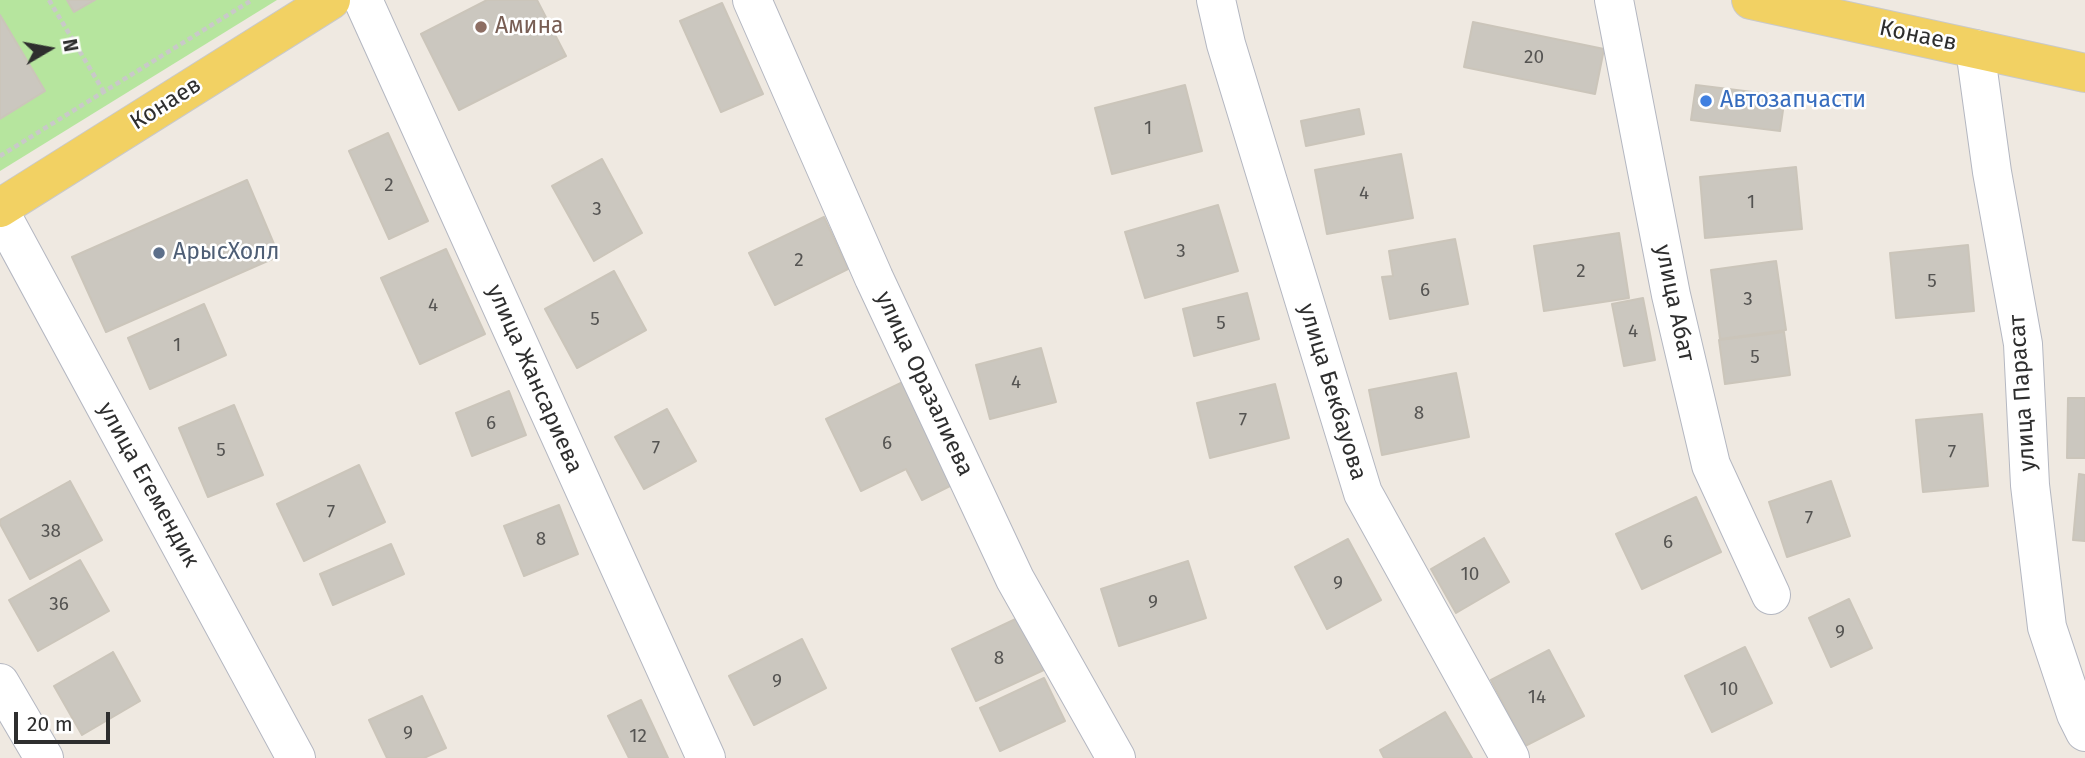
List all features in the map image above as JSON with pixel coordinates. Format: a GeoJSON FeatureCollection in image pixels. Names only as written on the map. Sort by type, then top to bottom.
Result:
{"type":"FeatureCollection","features":[{"type":"Feature","properties":{"kind":"main road","name":"Конаев"},"geometry":{"type":"LineString","coordinates":[[0,210],[331,0]]}},
{"type":"Feature","properties":{"kind":"main road","name":"Конаев"},"geometry":{"type":"LineString","coordinates":[[1751,0],[2085,74]]}},
{"type":"Feature","properties":{"kind":"street","name":"улица Жансариева"},"geometry":{"type":"LineString","coordinates":[[363,0],[706,758]]}},
{"type":"Feature","properties":{"kind":"street","name":"улица Оразалиева"},"geometry":{"type":"LineString","coordinates":[[752,0],[874,278],[1015,579],[1116,758]]}},
{"type":"Feature","properties":{"kind":"street","name":"улица Бекбауова"},"geometry":{"type":"LineString","coordinates":[[1216,0],[1226,44],[1363,494],[1510,758]]}},
{"type":"Feature","properties":{"kind":"street","name":"улица Абат"},"geometry":{"type":"LineString","coordinates":[[1614,0],[1671,295],[1711,465],[1771,595]]}},
{"type":"Feature","properties":{"kind":"street","name":"улица Парасат"},"geometry":{"type":"LineString","coordinates":[[1975,49],[1992,172],[2023,344],[2029,485],[2047,627],[2076,714],[2085,732]]}},
{"type":"Feature","properties":{"kind":"street","name":"улица Егемендик"},"geometry":{"type":"LineString","coordinates":[[0,210],[296,758]]}},
{"type":"Feature","properties":{"kind":"street"},"geometry":{"type":"LineString","coordinates":[[0,683],[44,758]]}},
{"type":"Feature","properties":{"kind":"path"},"geometry":{"type":"LineString","coordinates":[[49,0],[104,92]]}},
{"type":"Feature","properties":{"kind":"path"},"geometry":{"type":"LineString","coordinates":[[0,156],[252,0]]}},
{"type":"Feature","properties":{"kind":"green space"},"geometry":{"type":"Polygon","coordinates":[[[0,0],[277,0],[0,171],[0,0]]]}},
{"type":"Feature","properties":{"kind":"building"},"geometry":{"type":"Polygon","coordinates":[[[67,0],[95,0],[74,12],[67,0]]]}},
{"type":"Feature","properties":{"kind":"building"},"geometry":{"type":"Polygon","coordinates":[[[487,0],[537,0],[566,56],[459,110],[421,34],[487,0]]]}},
{"type":"Feature","properties":{"kind":"building"},"geometry":{"type":"Polygon","coordinates":[[[722,3],[763,94],[721,112],[680,21],[722,3]]]}},
{"type":"Feature","properties":{"kind":"building"},"geometry":{"type":"Polygon","coordinates":[[[0,15],[45,91],[0,119],[0,15]]]}},
{"type":"Feature","properties":{"kind":"building"},"geometry":{"type":"Polygon","coordinates":[[[1473,22],[1604,49],[1595,94],[1464,67],[1473,22]]]}},
{"type":"Feature","properties":{"kind":"building"},"geometry":{"type":"Polygon","coordinates":[[[1185,85],[1202,151],[1112,174],[1095,108],[1185,85]]]}},
{"type":"Feature","properties":{"kind":"building"},"geometry":{"type":"Polygon","coordinates":[[[1696,85],[1785,96],[1780,131],[1691,120],[1696,85]]]}},
{"type":"Feature","properties":{"kind":"building"},"geometry":{"type":"Polygon","coordinates":[[[1359,109],[1364,134],[1306,146],[1301,121],[1359,109]]]}},
{"type":"Feature","properties":{"kind":"building"},"geometry":{"type":"Polygon","coordinates":[[[388,133],[428,221],[389,239],[349,151],[388,133]]]}},
{"type":"Feature","properties":{"kind":"building"},"geometry":{"type":"Polygon","coordinates":[[[1401,154],[1413,218],[1327,234],[1315,170],[1401,154]]]}},
{"type":"Feature","properties":{"kind":"building"},"geometry":{"type":"Polygon","coordinates":[[[602,159],[642,233],[594,261],[552,186],[602,159]]]}},
{"type":"Feature","properties":{"kind":"building"},"geometry":{"type":"Polygon","coordinates":[[[1796,167],[1802,229],[1705,238],[1700,177],[1796,167]]]}},
{"type":"Feature","properties":{"kind":"building"},"geometry":{"type":"Polygon","coordinates":[[[247,180],[279,256],[106,332],[72,257],[247,180]]]}},
{"type":"Feature","properties":{"kind":"building"},"geometry":{"type":"Polygon","coordinates":[[[1218,205],[1238,271],[1145,298],[1125,232],[1218,205]]]}},
{"type":"Feature","properties":{"kind":"building"},"geometry":{"type":"Polygon","coordinates":[[[824,217],[848,269],[775,305],[749,253],[824,217]]]}},
{"type":"Feature","properties":{"kind":"building"},"geometry":{"type":"Polygon","coordinates":[[[1619,233],[1629,298],[1544,311],[1534,246],[1619,233]]]}},
{"type":"Feature","properties":{"kind":"building"},"geometry":{"type":"Polygon","coordinates":[[[1455,239],[1468,304],[1390,319],[1382,277],[1393,276],[1389,251],[1455,239]]]}},
{"type":"Feature","properties":{"kind":"building"},"geometry":{"type":"Polygon","coordinates":[[[1968,245],[1974,311],[1896,318],[1890,253],[1968,245]]]}},
{"type":"Feature","properties":{"kind":"building"},"geometry":{"type":"Polygon","coordinates":[[[446,249],[485,334],[420,364],[381,278],[446,249]]]}},
{"type":"Feature","properties":{"kind":"building"},"geometry":{"type":"Polygon","coordinates":[[[1776,261],[1786,330],[1720,339],[1711,270],[1776,261]]]}},
{"type":"Feature","properties":{"kind":"building"},"geometry":{"type":"Polygon","coordinates":[[[614,271],[646,330],[577,368],[545,309],[614,271]]]}},
{"type":"Feature","properties":{"kind":"building"},"geometry":{"type":"Polygon","coordinates":[[[1247,293],[1259,339],[1194,356],[1183,309],[1247,293]]]}},
{"type":"Feature","properties":{"kind":"building"},"geometry":{"type":"Polygon","coordinates":[[[1643,298],[1655,360],[1624,366],[1612,304],[1643,298]]]}},
{"type":"Feature","properties":{"kind":"building"},"geometry":{"type":"Polygon","coordinates":[[[204,304],[226,355],[150,389],[128,338],[204,304]]]}},
{"type":"Feature","properties":{"kind":"building"},"geometry":{"type":"Polygon","coordinates":[[[1784,332],[1790,375],[1725,384],[1719,340],[1784,332]]]}},
{"type":"Feature","properties":{"kind":"building"},"geometry":{"type":"Polygon","coordinates":[[[1041,348],[1056,402],[990,419],[976,365],[1041,348]]]}},
{"type":"Feature","properties":{"kind":"building"},"geometry":{"type":"Polygon","coordinates":[[[1456,373],[1469,437],[1382,455],[1369,390],[1456,373]]]}},
{"type":"Feature","properties":{"kind":"building"},"geometry":{"type":"Polygon","coordinates":[[[905,381],[954,484],[922,500],[906,469],[861,491],[826,419],[905,381]]]}},
{"type":"Feature","properties":{"kind":"building"},"geometry":{"type":"Polygon","coordinates":[[[1275,384],[1289,438],[1210,458],[1197,403],[1275,384]]]}},
{"type":"Feature","properties":{"kind":"building"},"geometry":{"type":"Polygon","coordinates":[[[509,391],[526,435],[472,456],[456,413],[509,391]]]}},
{"type":"Feature","properties":{"kind":"building"},"geometry":{"type":"Polygon","coordinates":[[[2068,398],[2085,398],[2085,458],[2067,458],[2068,398]]]}},
{"type":"Feature","properties":{"kind":"building"},"geometry":{"type":"Polygon","coordinates":[[[234,405],[263,475],[208,497],[179,428],[234,405]]]}},
{"type":"Feature","properties":{"kind":"building"},"geometry":{"type":"Polygon","coordinates":[[[667,409],[696,461],[644,489],[615,437],[667,409]]]}},
{"type":"Feature","properties":{"kind":"building"},"geometry":{"type":"Polygon","coordinates":[[[1982,414],[1988,486],[1923,492],[1916,420],[1982,414]]]}},
{"type":"Feature","properties":{"kind":"building"},"geometry":{"type":"Polygon","coordinates":[[[359,465],[385,522],[304,561],[277,504],[359,465]]]}},
{"type":"Feature","properties":{"kind":"building"},"geometry":{"type":"Polygon","coordinates":[[[2079,474],[2085,475],[2085,541],[2073,540],[2079,474]]]}},
{"type":"Feature","properties":{"kind":"building"},"geometry":{"type":"Polygon","coordinates":[[[70,481],[102,540],[30,579],[0,520],[70,481]]]}},
{"type":"Feature","properties":{"kind":"building"},"geometry":{"type":"Polygon","coordinates":[[[1831,481],[1850,536],[1787,557],[1769,502],[1831,481]]]}},
{"type":"Feature","properties":{"kind":"building"},"geometry":{"type":"Polygon","coordinates":[[[1696,497],[1721,552],[1642,589],[1616,534],[1696,497]]]}},
{"type":"Feature","properties":{"kind":"building"},"geometry":{"type":"Polygon","coordinates":[[[559,505],[578,554],[524,576],[504,526],[559,505]]]}},
{"type":"Feature","properties":{"kind":"building"},"geometry":{"type":"Polygon","coordinates":[[[1484,538],[1509,582],[1456,613],[1431,569],[1484,538]]]}},
{"type":"Feature","properties":{"kind":"building"},"geometry":{"type":"Polygon","coordinates":[[[1348,539],[1381,600],[1327,629],[1295,567],[1348,539]]]}},
{"type":"Feature","properties":{"kind":"building"},"geometry":{"type":"Polygon","coordinates":[[[391,544],[404,574],[333,605],[320,574],[391,544]]]}},
{"type":"Feature","properties":{"kind":"building"},"geometry":{"type":"Polygon","coordinates":[[[80,560],[109,611],[38,651],[9,600],[80,560]]]}},
{"type":"Feature","properties":{"kind":"building"},"geometry":{"type":"Polygon","coordinates":[[[1188,561],[1206,618],[1119,646],[1101,589],[1188,561]]]}},
{"type":"Feature","properties":{"kind":"building"},"geometry":{"type":"Polygon","coordinates":[[[1849,599],[1872,648],[1831,667],[1809,618],[1849,599]]]}},
{"type":"Feature","properties":{"kind":"building"},"geometry":{"type":"Polygon","coordinates":[[[1022,616],[1046,669],[976,701],[952,649],[1022,616]]]}},
{"type":"Feature","properties":{"kind":"building"},"geometry":{"type":"Polygon","coordinates":[[[802,639],[826,688],[754,725],[729,676],[802,639]]]}},
{"type":"Feature","properties":{"kind":"building"},"geometry":{"type":"Polygon","coordinates":[[[1745,647],[1772,703],[1712,732],[1685,676],[1745,647]]]}},
{"type":"Feature","properties":{"kind":"building"},"geometry":{"type":"Polygon","coordinates":[[[1549,650],[1584,716],[1525,746],[1491,680],[1549,650]]]}},
{"type":"Feature","properties":{"kind":"building"},"geometry":{"type":"Polygon","coordinates":[[[113,652],[140,701],[82,735],[54,686],[113,652]]]}},
{"type":"Feature","properties":{"kind":"building"},"geometry":{"type":"Polygon","coordinates":[[[1044,678],[1065,721],[1000,751],[980,708],[1044,678]]]}},
{"type":"Feature","properties":{"kind":"building"},"geometry":{"type":"Polygon","coordinates":[[[422,696],[446,748],[424,758],[387,758],[369,720],[422,696]]]}},
{"type":"Feature","properties":{"kind":"building"},"geometry":{"type":"Polygon","coordinates":[[[641,700],[668,758],[629,758],[608,716],[641,700]]]}},
{"type":"Feature","properties":{"kind":"building"},"geometry":{"type":"Polygon","coordinates":[[[1445,712],[1472,758],[1384,758],[1380,750],[1445,712]]]}},
{"type":"Feature","properties":{"kind":"place","name":"Амина"},"geometry":{"type":"Point","coordinates":[481,27]}},
{"type":"Feature","properties":{"kind":"place","name":"Автозапчасти"},"geometry":{"type":"Point","coordinates":[1706,101]}},
{"type":"Feature","properties":{"kind":"place","name":"АрысХолл"},"geometry":{"type":"Point","coordinates":[159,253]}}]}
